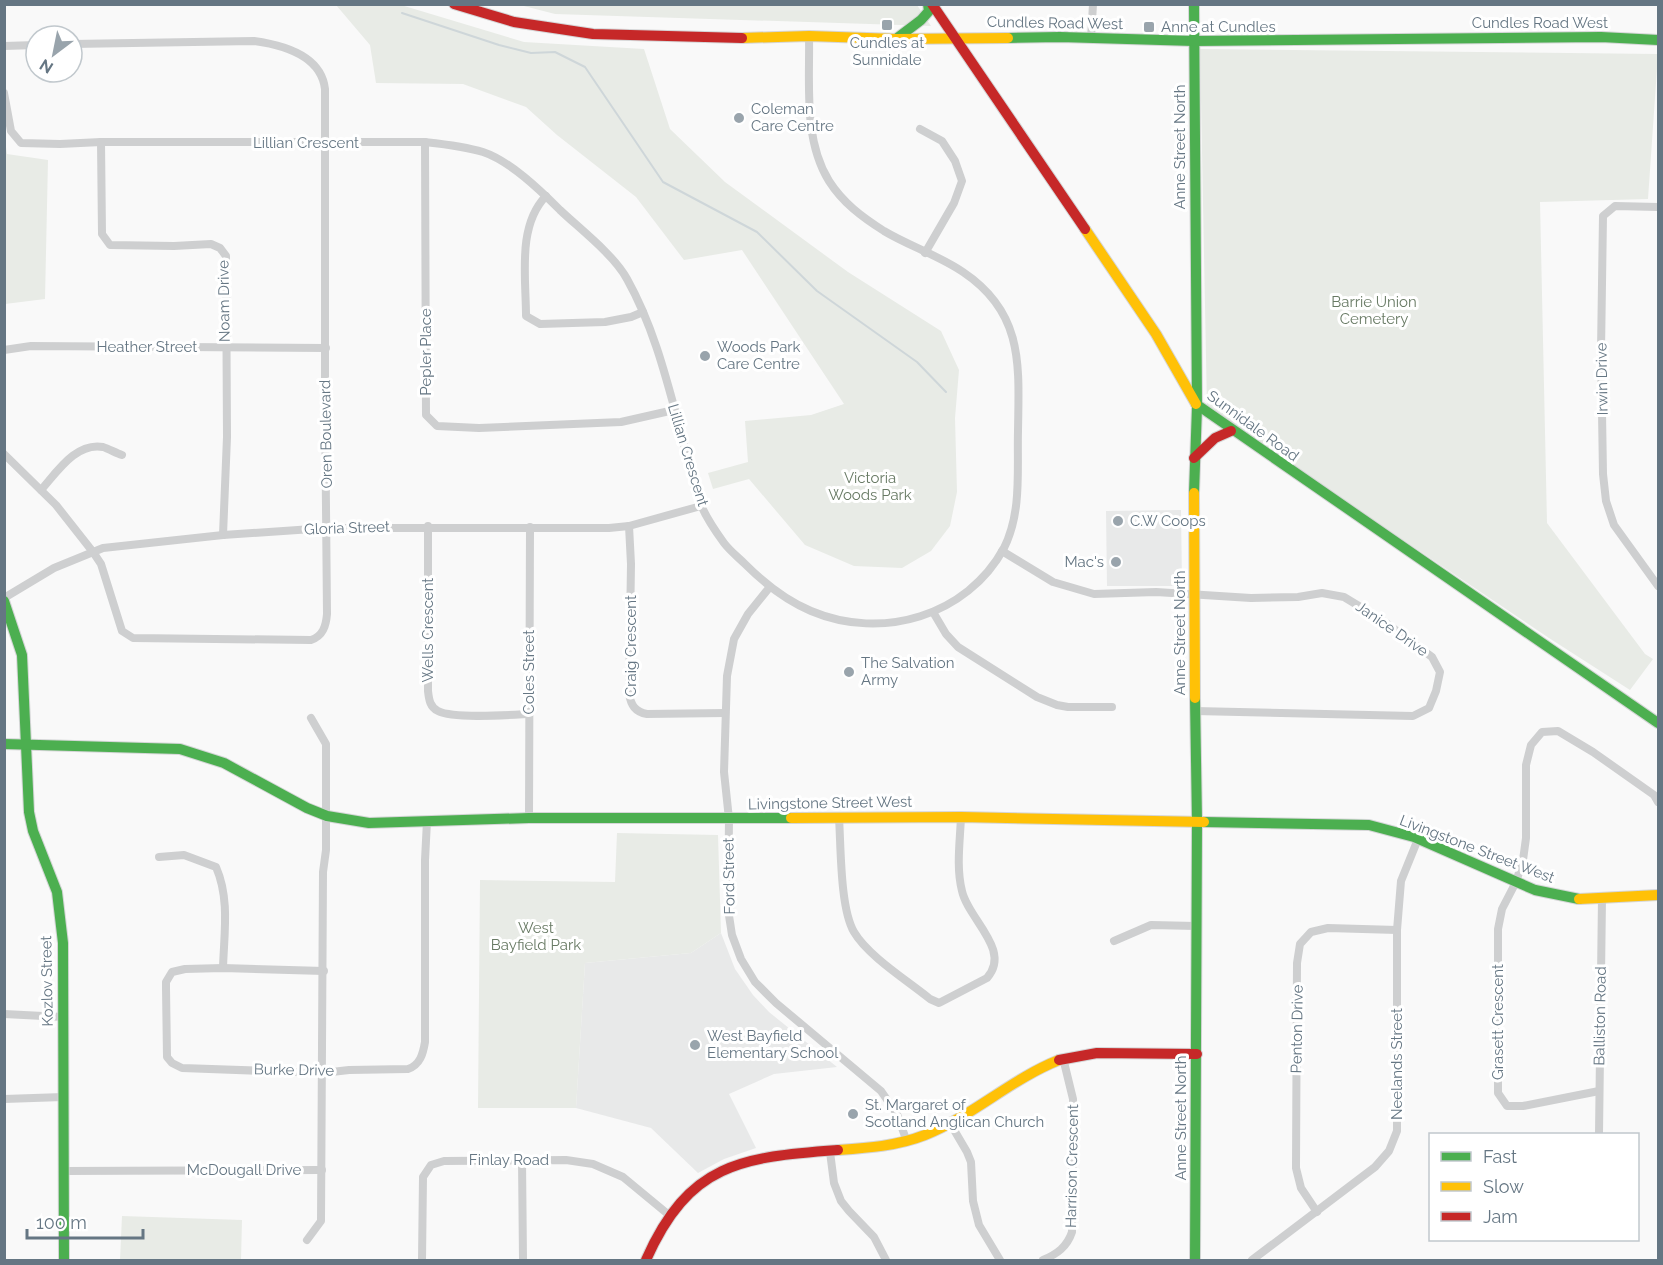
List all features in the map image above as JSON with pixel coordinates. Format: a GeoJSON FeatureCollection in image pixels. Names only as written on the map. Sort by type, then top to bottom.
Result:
{"type":"FeatureCollection","features":[{"type":"Feature","properties":{"kind":"street","name":"Cundles Road West"},"geometry":{"type":"LineString","coordinates":[[454,4],[514,22],[593,34],[728,38],[809,36],[896,39],[953,37],[1194,41],[1601,37],[1659,40]]}},
{"type":"Feature","properties":{"kind":"street","name":"Sunnidale Road"},"geometry":{"type":"LineString","coordinates":[[930,4],[1156,334],[1197,407],[1659,723]]}},
{"type":"Feature","properties":{"kind":"street"},"geometry":{"type":"LineString","coordinates":[[896,39],[921,20],[929,11],[930,4]]}},
{"type":"Feature","properties":{"kind":"street"},"geometry":{"type":"LineString","coordinates":[[1091,39],[1093,4]]}},
{"type":"Feature","properties":{"kind":"street","name":"Anne Street North"},"geometry":{"type":"LineString","coordinates":[[1194,4],[1197,407],[1194,458],[1197,821],[1195,1260]]}},
{"type":"Feature","properties":{"kind":"street","name":"Lillian Crescent"},"geometry":{"type":"LineString","coordinates":[[4,93],[11,131],[21,143],[424,142],[446,144],[485,153],[508,166],[546,196],[627,277],[650,326],[701,506],[725,545],[769,588],[813,612],[846,620],[893,623],[924,617],[951,604],[975,586],[995,564],[1009,538],[1016,512],[1019,365],[1013,337],[1002,310],[983,287],[960,270],[901,241],[860,216],[843,200],[829,181],[818,158],[812,131],[809,36]]}},
{"type":"Feature","properties":{"kind":"street","name":"Oren Boulevard"},"geometry":{"type":"LineString","coordinates":[[4,454],[56,505],[93,552],[101,564],[122,631],[133,638],[311,640],[320,635],[326,622],[327,528],[324,80],[310,60],[290,50],[254,41],[84,45]]}},
{"type":"Feature","properties":{"kind":"street"},"geometry":{"type":"LineString","coordinates":[[4,46],[24,45]]}},
{"type":"Feature","properties":{"kind":"street"},"geometry":{"type":"LineString","coordinates":[[920,129],[942,141],[956,161],[962,181],[954,203],[925,253]]}},
{"type":"Feature","properties":{"kind":"street","name":"Noam Drive"},"geometry":{"type":"LineString","coordinates":[[101,142],[102,234],[110,245],[211,244],[220,248],[226,256],[227,437],[223,535]]}},
{"type":"Feature","properties":{"kind":"street","name":"Pepler Place"},"geometry":{"type":"LineString","coordinates":[[424,142],[426,415],[437,426],[479,428],[621,422],[674,410]]}},
{"type":"Feature","properties":{"kind":"street"},"geometry":{"type":"LineString","coordinates":[[546,196],[537,205],[530,223],[526,248],[526,316],[540,324],[550,324],[604,322],[631,317],[642,312]]}},
{"type":"Feature","properties":{"kind":"street","name":"Irwin Drive"},"geometry":{"type":"LineString","coordinates":[[1659,207],[1615,206],[1603,216],[1601,351],[1603,474],[1606,501],[1614,525],[1659,586]]}},
{"type":"Feature","properties":{"kind":"street","name":"Heather Street"},"geometry":{"type":"LineString","coordinates":[[4,350],[31,346],[326,348]]}},
{"type":"Feature","properties":{"kind":"street"},"geometry":{"type":"LineString","coordinates":[[1194,458],[1215,438],[1231,431]]}},
{"type":"Feature","properties":{"kind":"street"},"geometry":{"type":"LineString","coordinates":[[41,490],[81,449],[102,447],[122,455]]}},
{"type":"Feature","properties":{"kind":"street","name":"Gloria Street"},"geometry":{"type":"LineString","coordinates":[[4,600],[54,568],[103,548],[223,535],[327,528],[629,526],[701,506]]}},
{"type":"Feature","properties":{"kind":"street","name":"Wells Crescent"},"geometry":{"type":"LineString","coordinates":[[428,526],[428,691],[432,707],[446,714],[528,714]]}},
{"type":"Feature","properties":{"kind":"street","name":"Craig Crescent"},"geometry":{"type":"LineString","coordinates":[[629,526],[631,564],[629,694],[631,704],[647,714],[725,713]]}},
{"type":"Feature","properties":{"kind":"street","name":"Coles Street"},"geometry":{"type":"LineString","coordinates":[[529,818],[530,527]]}},
{"type":"Feature","properties":{"kind":"street","name":"Janice Drive"},"geometry":{"type":"LineString","coordinates":[[1002,550],[1053,582],[1094,594],[1156,592],[1251,598],[1298,597],[1322,593],[1344,597],[1382,620],[1432,657],[1440,672],[1429,708],[1413,716],[1195,711]]}},
{"type":"Feature","properties":{"kind":"street","name":"Ford Street"},"geometry":{"type":"LineString","coordinates":[[769,588],[748,614],[734,639],[727,676],[724,771],[729,819],[728,909],[732,935],[741,959],[755,981],[776,1003],[882,1091],[897,1114],[908,1142]]}},
{"type":"Feature","properties":{"kind":"street","name":"Kozlov Street"},"geometry":{"type":"LineString","coordinates":[[4,600],[22,655],[25,745],[31,822],[57,892],[63,943],[64,1260]]}},
{"type":"Feature","properties":{"kind":"street"},"geometry":{"type":"LineString","coordinates":[[933,612],[946,634],[958,647],[1037,697],[1068,707],[1112,707]]}},
{"type":"Feature","properties":{"kind":"street","name":"McDougall Drive"},"geometry":{"type":"LineString","coordinates":[[64,1171],[322,1170],[326,744],[311,718]]}},
{"type":"Feature","properties":{"kind":"street"},"geometry":{"type":"LineString","coordinates":[[1515,882],[1523,860],[1526,838],[1526,765],[1531,745],[1542,732],[1558,731],[1585,747],[1654,795],[1659,802]]}},
{"type":"Feature","properties":{"kind":"street","name":"Livingstone Street West"},"geometry":{"type":"LineString","coordinates":[[4,744],[180,749],[224,763],[293,802],[327,816],[369,823],[529,818],[961,817],[1369,825],[1418,839],[1515,882],[1553,895],[1577,898],[1659,895]]}},
{"type":"Feature","properties":{"kind":"street"},"geometry":{"type":"LineString","coordinates":[[839,818],[844,896],[853,930],[865,946],[930,999],[939,1003],[987,978],[995,962],[991,944],[967,906],[961,889],[961,817]]}},
{"type":"Feature","properties":{"kind":"street","name":"Burke Drive"},"geometry":{"type":"LineString","coordinates":[[324,971],[178,969],[169,976],[166,988],[166,1051],[172,1063],[182,1068],[323,1073],[349,1070],[408,1070],[415,1066],[421,1058],[424,1042],[424,860],[427,821]]}},
{"type":"Feature","properties":{"kind":"street","name":"Neelands Street"},"geometry":{"type":"LineString","coordinates":[[1252,1260],[1375,1167],[1389,1151],[1397,1131],[1397,930],[1401,881],[1418,839]]}},
{"type":"Feature","properties":{"kind":"street"},"geometry":{"type":"LineString","coordinates":[[159,857],[184,855],[216,867],[223,882],[225,898],[223,968]]}},
{"type":"Feature","properties":{"kind":"street","name":"Grasett Crescent"},"geometry":{"type":"LineString","coordinates":[[1515,882],[1502,909],[1498,929],[1498,1093],[1507,1106],[1523,1106],[1599,1091]]}},
{"type":"Feature","properties":{"kind":"street","name":"Balliston Road"},"geometry":{"type":"LineString","coordinates":[[1599,1133],[1602,898]]}},
{"type":"Feature","properties":{"kind":"street"},"geometry":{"type":"LineString","coordinates":[[1114,941],[1151,925],[1196,926]]}},
{"type":"Feature","properties":{"kind":"street","name":"Penton Drive"},"geometry":{"type":"LineString","coordinates":[[1317,1212],[1300,1188],[1296,1168],[1297,963],[1300,944],[1311,932],[1328,928],[1397,930]]}},
{"type":"Feature","properties":{"kind":"street"},"geometry":{"type":"LineString","coordinates":[[4,1014],[63,1017]]}},
{"type":"Feature","properties":{"kind":"street"},"geometry":{"type":"LineString","coordinates":[[646,1260],[662,1224],[686,1196],[716,1174],[736,1165],[761,1157],[830,1152],[908,1142],[950,1123],[1028,1075],[1063,1058],[1107,1052],[1197,1054]]}},
{"type":"Feature","properties":{"kind":"street","name":"Harrison Crescent"},"geometry":{"type":"LineString","coordinates":[[1043,1260],[1062,1250],[1070,1238],[1072,1226],[1073,1099],[1063,1058]]}},
{"type":"Feature","properties":{"kind":"street"},"geometry":{"type":"LineString","coordinates":[[4,1099],[63,1097]]}},
{"type":"Feature","properties":{"kind":"street"},"geometry":{"type":"LineString","coordinates":[[950,1123],[971,1162],[973,1201],[979,1225],[1000,1260]]}},
{"type":"Feature","properties":{"kind":"street"},"geometry":{"type":"LineString","coordinates":[[830,1152],[834,1183],[841,1201],[874,1237],[886,1260]]}},
{"type":"Feature","properties":{"kind":"street","name":"Finlay Road"},"geometry":{"type":"LineString","coordinates":[[422,1260],[425,1172],[431,1165],[444,1161],[566,1160],[593,1164],[606,1168],[629,1182],[669,1215]]}},
{"type":"Feature","properties":{"kind":"street"},"geometry":{"type":"LineString","coordinates":[[522,1161],[523,1260]]}},
{"type":"Feature","properties":{"kind":"street"},"geometry":{"type":"LineString","coordinates":[[307,1240],[321,1221],[322,1170]]}},
{"type":"Feature","properties":{"kind":"shaded area"},"geometry":{"type":"Polygon","coordinates":[[[1181,510],[1182,586],[1107,586],[1106,511],[1181,510]]]}},
{"type":"Feature","properties":{"kind":"shaded area","name":"West Bayfield Elementary School"},"geometry":{"type":"Polygon","coordinates":[[[721,933],[735,969],[753,995],[769,1012],[837,1067],[774,1074],[729,1094],[756,1148],[724,1159],[698,1173],[651,1128],[576,1108],[585,963],[691,953],[721,933]]]}},
{"type":"Feature","properties":{"kind":"green space","name":"Victoria Woods Park"},"geometry":{"type":"Polygon","coordinates":[[[336,5],[401,5],[524,42],[644,49],[670,129],[725,182],[848,272],[941,331],[959,370],[955,418],[957,492],[950,526],[931,551],[902,568],[854,566],[805,545],[749,479],[713,489],[708,473],[748,462],[745,421],[811,415],[844,404],[742,250],[684,260],[636,197],[557,135],[526,107],[463,84],[376,83],[370,45],[336,5]]]}},
{"type":"Feature","properties":{"kind":"green space"},"geometry":{"type":"Polygon","coordinates":[[[520,5],[917,5],[931,26],[555,14],[520,5]]]}},
{"type":"Feature","properties":{"kind":"green space","name":"Barrie Union Cemetery"},"geometry":{"type":"Polygon","coordinates":[[[1200,49],[1658,54],[1648,199],[1540,202],[1547,523],[1645,654],[1653,659],[1630,690],[1207,408],[1200,49]]]}},
{"type":"Feature","properties":{"kind":"green space"},"geometry":{"type":"Polygon","coordinates":[[[5,140],[7,154],[48,160],[45,299],[5,304],[5,140]]]}},
{"type":"Feature","properties":{"kind":"green space","name":"West Bayfield Park"},"geometry":{"type":"Polygon","coordinates":[[[617,833],[718,835],[721,933],[691,953],[585,963],[576,1108],[478,1108],[480,880],[615,882],[617,833]]]}},
{"type":"Feature","properties":{"kind":"green space"},"geometry":{"type":"Polygon","coordinates":[[[122,1216],[242,1220],[241,1260],[120,1260],[122,1216]]]}},
{"type":"Feature","properties":{"kind":"waterway"},"geometry":{"type":"LineString","coordinates":[[402,13],[499,45],[531,53],[555,52],[585,67],[663,182],[757,232],[817,291],[917,362],[946,392]]}},
{"type":"Feature","properties":{"kind":"traffic: fast"},"geometry":{"type":"LineString","coordinates":[[896,39],[921,20],[929,11],[928,4]]}},
{"type":"Feature","properties":{"kind":"traffic: fast"},"geometry":{"type":"LineString","coordinates":[[1194,4],[1197,407],[1194,493]]}},
{"type":"Feature","properties":{"kind":"traffic: fast"},"geometry":{"type":"LineString","coordinates":[[1008,38],[1060,37],[1194,41],[1601,37],[1658,40]]}},
{"type":"Feature","properties":{"kind":"traffic: fast"},"geometry":{"type":"LineString","coordinates":[[1196,404],[1658,723]]}},
{"type":"Feature","properties":{"kind":"traffic: fast"},"geometry":{"type":"LineString","coordinates":[[4,601],[22,655],[29,812],[33,831],[57,892],[63,943],[64,1260]]}},
{"type":"Feature","properties":{"kind":"traffic: fast"},"geometry":{"type":"LineString","coordinates":[[1195,698],[1197,821],[1195,1260]]}},
{"type":"Feature","properties":{"kind":"traffic: fast"},"geometry":{"type":"LineString","coordinates":[[4,744],[180,749],[224,763],[307,808],[327,816],[369,823],[529,818],[791,818]]}},
{"type":"Feature","properties":{"kind":"traffic: fast"},"geometry":{"type":"LineString","coordinates":[[1204,822],[1369,825],[1414,837],[1535,890],[1579,899]]}},
{"type":"Feature","properties":{"kind":"traffic: slow"},"geometry":{"type":"LineString","coordinates":[[742,38],[809,36],[896,39],[1008,38]]}},
{"type":"Feature","properties":{"kind":"traffic: slow"},"geometry":{"type":"LineString","coordinates":[[1085,229],[1156,334],[1196,404]]}},
{"type":"Feature","properties":{"kind":"traffic: slow"},"geometry":{"type":"LineString","coordinates":[[1194,493],[1195,698]]}},
{"type":"Feature","properties":{"kind":"traffic: slow"},"geometry":{"type":"LineString","coordinates":[[791,818],[961,817],[1204,822]]}},
{"type":"Feature","properties":{"kind":"traffic: slow"},"geometry":{"type":"LineString","coordinates":[[1579,899],[1658,895]]}},
{"type":"Feature","properties":{"kind":"traffic: slow"},"geometry":{"type":"LineString","coordinates":[[838,1150],[893,1144],[925,1135],[943,1127],[1025,1077],[1059,1060]]}},
{"type":"Feature","properties":{"kind":"traffic: jam"},"geometry":{"type":"LineString","coordinates":[[454,4],[514,22],[593,34],[742,38]]}},
{"type":"Feature","properties":{"kind":"traffic: jam"},"geometry":{"type":"LineString","coordinates":[[932,4],[1085,229]]}},
{"type":"Feature","properties":{"kind":"traffic: jam"},"geometry":{"type":"LineString","coordinates":[[1194,458],[1215,438],[1231,431]]}},
{"type":"Feature","properties":{"kind":"traffic: jam"},"geometry":{"type":"LineString","coordinates":[[1059,1060],[1097,1053],[1197,1054]]}},
{"type":"Feature","properties":{"kind":"traffic: jam"},"geometry":{"type":"LineString","coordinates":[[646,1260],[680,1203],[700,1184],[722,1171],[746,1162],[773,1156],[838,1150]]}},
{"type":"Feature","properties":{"kind":"place","name":"Cundles at Sunnidale"},"geometry":{"type":"Point","coordinates":[887,25]}},
{"type":"Feature","properties":{"kind":"place","name":"Anne at Cundles"},"geometry":{"type":"Point","coordinates":[1149,27]}},
{"type":"Feature","properties":{"kind":"place","name":"Coleman Care Centre"},"geometry":{"type":"Point","coordinates":[739,118]}},
{"type":"Feature","properties":{"kind":"place","name":"Woods Park Care Centre"},"geometry":{"type":"Point","coordinates":[705,356]}},
{"type":"Feature","properties":{"kind":"place","name":"C.W Coops"},"geometry":{"type":"Point","coordinates":[1118,521]}},
{"type":"Feature","properties":{"kind":"place","name":"Mac's"},"geometry":{"type":"Point","coordinates":[1116,562]}},
{"type":"Feature","properties":{"kind":"place","name":"The Salvation Army"},"geometry":{"type":"Point","coordinates":[849,672]}},
{"type":"Feature","properties":{"kind":"place","name":"West Bayfield Elementary School"},"geometry":{"type":"Point","coordinates":[695,1045]}},
{"type":"Feature","properties":{"kind":"place","name":"St. Margaret of Scotland Anglican Church"},"geometry":{"type":"Point","coordinates":[853,1114]}}]}
